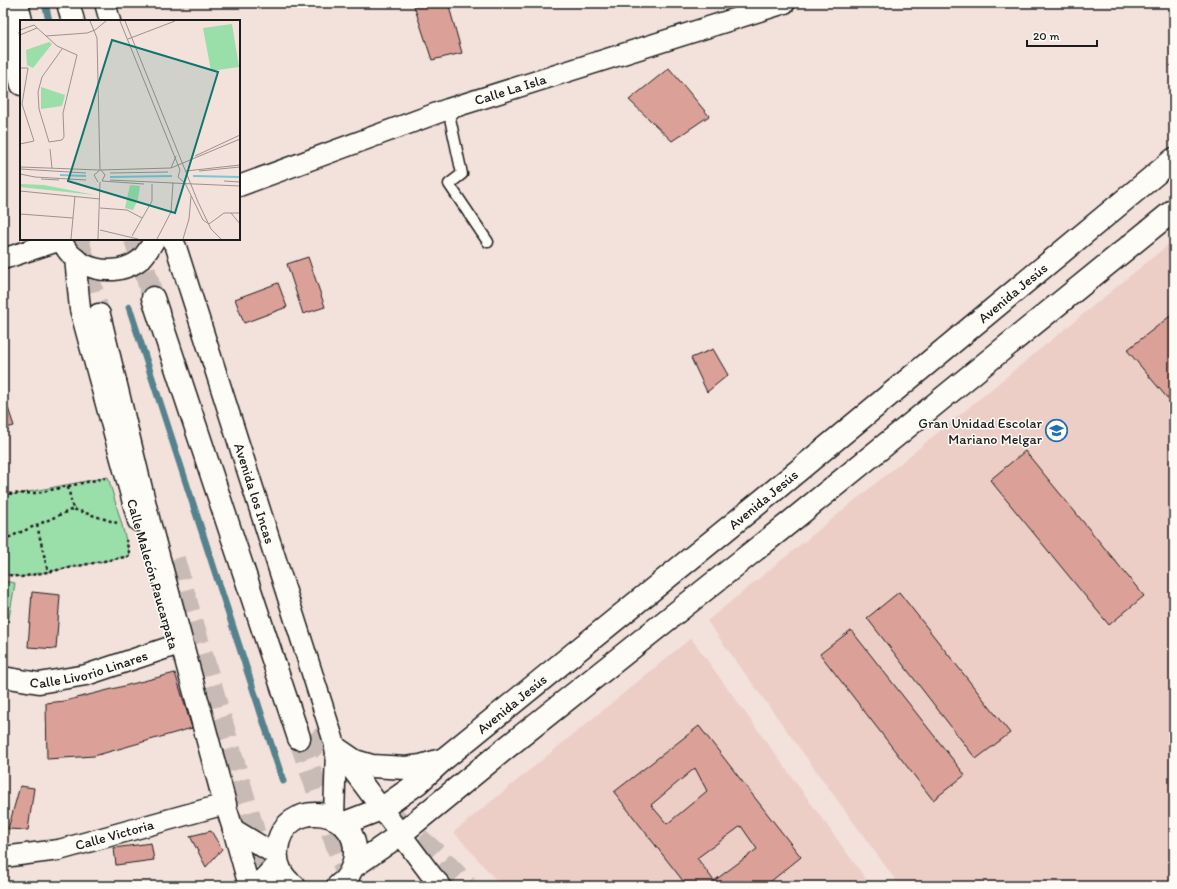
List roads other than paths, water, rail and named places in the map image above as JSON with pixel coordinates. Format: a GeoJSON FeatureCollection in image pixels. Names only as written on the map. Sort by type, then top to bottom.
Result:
{"type":"FeatureCollection","features":[{"type":"Feature","properties":{"kind":"main road"},"geometry":{"type":"LineString","coordinates":[[17,3],[21,20]]}},
{"type":"Feature","properties":{"kind":"main road"},"geometry":{"type":"LineString","coordinates":[[68,3],[73,20]]}},
{"type":"Feature","properties":{"kind":"main road","name":"Avenida Jesús"},"geometry":{"type":"LineString","coordinates":[[338,821],[381,809],[418,783],[444,759],[770,494],[1174,159]]}},
{"type":"Feature","properties":{"kind":"main road"},"geometry":{"type":"LineString","coordinates":[[349,879],[401,834],[506,748],[789,523],[1174,210]]}},
{"type":"Feature","properties":{"kind":"main road"},"geometry":{"type":"LineString","coordinates":[[152,298],[281,685],[305,736]]}},
{"type":"Feature","properties":{"kind":"main road"},"geometry":{"type":"LineString","coordinates":[[174,559],[99,315],[149,522],[225,804]]}},
{"type":"Feature","properties":{"kind":"main road"},"geometry":{"type":"LineString","coordinates":[[770,494],[789,523]]}},
{"type":"Feature","properties":{"kind":"main road"},"geometry":{"type":"LineString","coordinates":[[570,657],[591,681]]}},
{"type":"Feature","properties":{"kind":"main road"},"geometry":{"type":"LineString","coordinates":[[336,748],[356,761],[372,766],[406,768],[421,766],[444,759]]}},
{"type":"Feature","properties":{"kind":"main road"},"geometry":{"type":"LineString","coordinates":[[294,886],[283,876],[277,859],[280,836],[286,827],[294,821],[303,816],[313,814],[324,814],[338,821],[349,832],[354,841],[356,855],[349,879]]}},
{"type":"Feature","properties":{"kind":"main road"},"geometry":{"type":"LineString","coordinates":[[258,886],[277,859]]}},
{"type":"Feature","properties":{"kind":"street"},"geometry":{"type":"LineString","coordinates":[[105,3],[110,20]]}},
{"type":"Feature","properties":{"kind":"street","name":"Calle La Isla"},"geometry":{"type":"LineString","coordinates":[[240,186],[448,109],[785,3]]}},
{"type":"Feature","properties":{"kind":"street"},"geometry":{"type":"LineString","coordinates":[[3,13],[20,81]]}},
{"type":"Feature","properties":{"kind":"street"},"geometry":{"type":"LineString","coordinates":[[3,259],[61,240],[64,247],[75,258],[87,266],[100,270],[115,270],[129,266],[141,258],[150,248],[154,240]]}},
{"type":"Feature","properties":{"kind":"street","name":"Avenida los Incas"},"geometry":{"type":"LineString","coordinates":[[172,240],[176,246],[336,748],[338,821]]}},
{"type":"Feature","properties":{"kind":"street","name":"Calle Malecón Paucarpata"},"geometry":{"type":"LineString","coordinates":[[75,258],[80,309],[173,646],[233,829],[249,886]]}},
{"type":"Feature","properties":{"kind":"street","name":"Calle Livorio Linares"},"geometry":{"type":"LineString","coordinates":[[3,677],[39,683],[86,675],[173,646]]}},
{"type":"Feature","properties":{"kind":"street","name":"Avenida los Incas"},"geometry":{"type":"LineString","coordinates":[[336,748],[441,886]]}},
{"type":"Feature","properties":{"kind":"street","name":"Calle Victoria"},"geometry":{"type":"LineString","coordinates":[[3,857],[59,850],[225,804]]}},
{"type":"Feature","properties":{"kind":"street"},"geometry":{"type":"LineString","coordinates":[[233,829],[277,859]]}},
{"type":"Feature","properties":{"kind":"lane"},"geometry":{"type":"LineString","coordinates":[[448,109],[462,174],[449,184],[488,242]]}},
{"type":"Feature","properties":{"kind":"waterway"},"geometry":{"type":"LineString","coordinates":[[45,3],[49,20]]}},
{"type":"Feature","properties":{"kind":"waterway"},"geometry":{"type":"LineString","coordinates":[[129,307],[283,781]]}},
{"type":"Feature","properties":{"kind":"tunnel"},"geometry":{"type":"LineString","coordinates":[[78,240],[99,315]]}},
{"type":"Feature","properties":{"kind":"tunnel"},"geometry":{"type":"LineString","coordinates":[[135,240],[153,298]]}},
{"type":"Feature","properties":{"kind":"tunnel"},"geometry":{"type":"LineString","coordinates":[[174,559],[270,886]]}},
{"type":"Feature","properties":{"kind":"tunnel"},"geometry":{"type":"LineString","coordinates":[[310,734],[346,774]]}},
{"type":"Feature","properties":{"kind":"tunnel"},"geometry":{"type":"LineString","coordinates":[[299,738],[351,886]]}},
{"type":"Feature","properties":{"kind":"tunnel"},"geometry":{"type":"LineString","coordinates":[[394,817],[434,852],[467,886]]}},
{"type":"Feature","properties":{"kind":"place","name":"Gran Unidad Escolar Mariano Melgar"},"geometry":{"type":"Point","coordinates":[1057,431]}}]}
